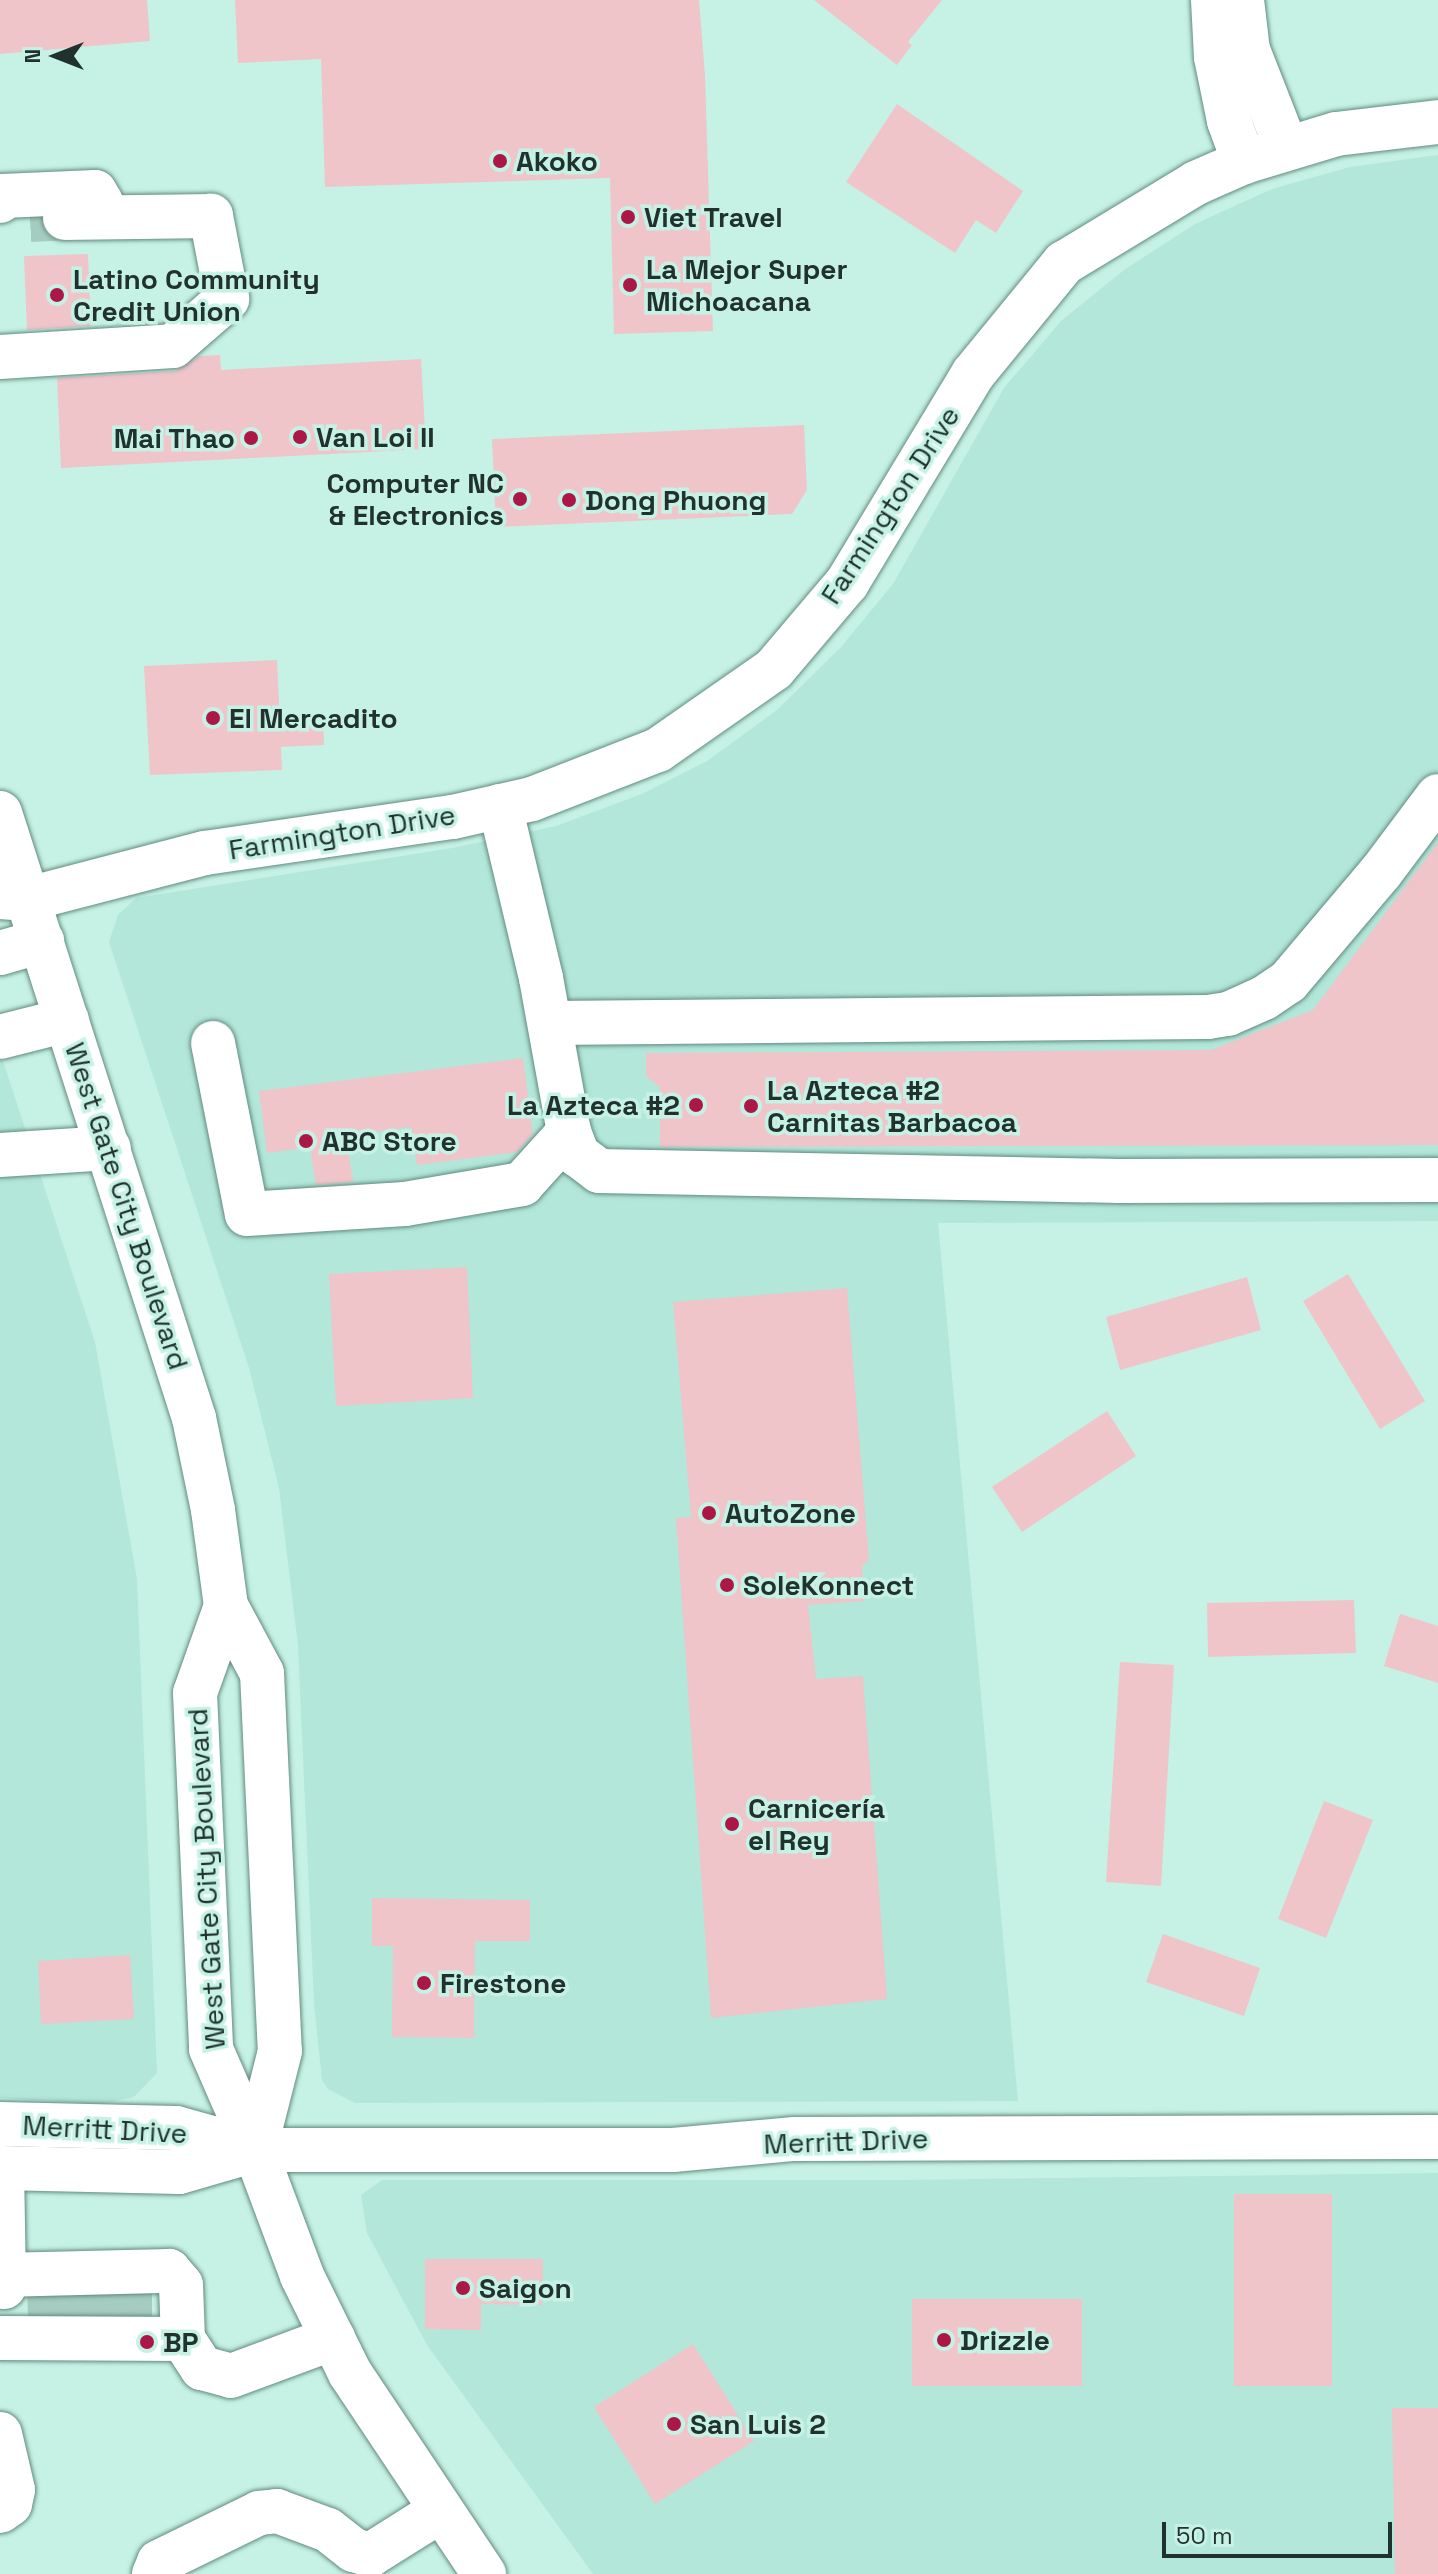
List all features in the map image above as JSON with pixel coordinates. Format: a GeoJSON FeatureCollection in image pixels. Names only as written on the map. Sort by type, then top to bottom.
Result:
{"type":"FeatureCollection","features":[{"type":"Feature","properties":{"kind":"main road"},"geometry":{"type":"LineString","coordinates":[[1213,0],[1216,57],[1229,121],[1244,162]]}},
{"type":"Feature","properties":{"kind":"main road"},"geometry":{"type":"LineString","coordinates":[[1242,0],[1248,50],[1286,147]]}},
{"type":"Feature","properties":{"kind":"main road","name":"Farmington Drive"},"geometry":{"type":"LineString","coordinates":[[14,898],[205,853],[453,817],[532,799],[658,750],[774,669],[847,583],[973,374],[1064,263],[1196,183],[1244,162],[1336,134],[1438,122]]}},
{"type":"Feature","properties":{"kind":"main road"},"geometry":{"type":"LineString","coordinates":[[0,357],[173,346],[227,299],[211,216],[111,217],[24,215],[2,196],[95,192],[111,217]]}},
{"type":"Feature","properties":{"kind":"main road"},"geometry":{"type":"LineString","coordinates":[[550,1023],[1208,1017],[1228,1014],[1264,998],[1288,982],[1381,872],[1438,796]]}},
{"type":"Feature","properties":{"kind":"main road"},"geometry":{"type":"LineString","coordinates":[[500,806],[550,1023],[569,1132],[578,1155],[599,1171],[1119,1181],[1438,1180]]}},
{"type":"Feature","properties":{"kind":"main road","name":"West Gate City Boulevard"},"geometry":{"type":"LineString","coordinates":[[0,813],[14,898],[42,941],[194,1418],[213,1510],[226,1606],[262,1673],[280,2051],[255,2150]]}},
{"type":"Feature","properties":{"kind":"main road"},"geometry":{"type":"LineString","coordinates":[[0,953],[42,941]]}},
{"type":"Feature","properties":{"kind":"main road"},"geometry":{"type":"LineString","coordinates":[[0,1037],[67,1020]]}},
{"type":"Feature","properties":{"kind":"main road"},"geometry":{"type":"LineString","coordinates":[[213,1043],[247,1214],[405,1204],[522,1184],[569,1132]]}},
{"type":"Feature","properties":{"kind":"main road"},"geometry":{"type":"LineString","coordinates":[[0,1155],[109,1148]]}},
{"type":"Feature","properties":{"kind":"main road","name":"West Gate City Boulevard"},"geometry":{"type":"LineString","coordinates":[[226,1606],[195,1693],[211,2049],[255,2150],[302,2276],[352,2376],[484,2574]]}},
{"type":"Feature","properties":{"kind":"main road","name":"Merritt Drive"},"geometry":{"type":"LineString","coordinates":[[0,2124],[176,2128],[255,2150],[673,2150],[811,2139],[1438,2137]]}},
{"type":"Feature","properties":{"kind":"main road","name":"Merritt Drive"},"geometry":{"type":"LineString","coordinates":[[1,2168],[179,2172],[255,2150]]}},
{"type":"Feature","properties":{"kind":"main road"},"geometry":{"type":"LineString","coordinates":[[1,2168],[3,2306]]}},
{"type":"Feature","properties":{"kind":"main road"},"geometry":{"type":"LineString","coordinates":[[3,2306],[90,2306],[169,2271],[181,2285],[183,2339],[202,2368],[231,2376],[333,2338]]}},
{"type":"Feature","properties":{"kind":"main road"},"geometry":{"type":"LineString","coordinates":[[3,2306],[90,2306],[183,2339]]}},
{"type":"Feature","properties":{"kind":"main road"},"geometry":{"type":"LineString","coordinates":[[0,2434],[13,2490],[10,2504],[0,2511]]}},
{"type":"Feature","properties":{"kind":"main road"},"geometry":{"type":"LineString","coordinates":[[154,2574],[159,2562],[259,2513],[277,2511],[328,2530],[354,2550],[370,2555],[440,2511]]}},
{"type":"Feature","properties":{"kind":"shaded area"},"geometry":{"type":"Polygon","coordinates":[[[1438,155],[1438,1221],[938,1223],[1018,2101],[355,2103],[328,2089],[322,2080],[314,2004],[298,1646],[279,1488],[249,1368],[109,942],[118,915],[136,898],[452,848],[556,826],[642,794],[707,761],[777,710],[841,647],[893,584],[1004,388],[1061,321],[1124,270],[1195,224],[1272,189],[1350,167],[1438,155]]]}},
{"type":"Feature","properties":{"kind":"shaded area"},"geometry":{"type":"Polygon","coordinates":[[[0,1052],[95,1342],[137,1579],[157,2073],[134,2097],[102,2104],[0,2098],[0,1052]]]}},
{"type":"Feature","properties":{"kind":"shaded area"},"geometry":{"type":"Polygon","coordinates":[[[1438,2173],[1438,2574],[593,2574],[427,2345],[367,2233],[361,2195],[382,2180],[896,2180],[1438,2173]]]}},
{"type":"Feature","properties":{"kind":"building"},"geometry":{"type":"Polygon","coordinates":[[[0,0],[147,0],[150,41],[0,54],[0,0]]]}},
{"type":"Feature","properties":{"kind":"building"},"geometry":{"type":"Polygon","coordinates":[[[235,0],[699,0],[705,75],[713,331],[614,334],[610,178],[325,187],[321,59],[238,63],[235,0]]]}},
{"type":"Feature","properties":{"kind":"building"},"geometry":{"type":"Polygon","coordinates":[[[814,0],[942,0],[908,42],[912,45],[897,65],[814,0]]]}},
{"type":"Feature","properties":{"kind":"building"},"geometry":{"type":"Polygon","coordinates":[[[897,104],[1023,191],[996,233],[976,220],[955,253],[846,182],[897,104]]]}},
{"type":"Feature","properties":{"kind":"building","name":"Latino Community Credit Union"},"geometry":{"type":"Polygon","coordinates":[[[88,254],[91,326],[27,330],[24,256],[88,254]]]}},
{"type":"Feature","properties":{"kind":"building"},"geometry":{"type":"Polygon","coordinates":[[[220,355],[221,370],[421,359],[426,449],[61,468],[57,378],[175,371],[199,356],[220,355]]]}},
{"type":"Feature","properties":{"kind":"building"},"geometry":{"type":"Polygon","coordinates":[[[804,425],[807,490],[792,514],[496,527],[492,439],[804,425]]]}},
{"type":"Feature","properties":{"kind":"building","name":"El Mercadito"},"geometry":{"type":"Polygon","coordinates":[[[277,660],[280,723],[323,721],[324,745],[281,747],[282,770],[150,775],[144,666],[277,660]]]}},
{"type":"Feature","properties":{"kind":"building"},"geometry":{"type":"Polygon","coordinates":[[[1438,842],[1438,1145],[660,1147],[660,1087],[646,1076],[646,1053],[1211,1050],[1313,1010],[1438,842]]]}},
{"type":"Feature","properties":{"kind":"building"},"geometry":{"type":"Polygon","coordinates":[[[523,1058],[533,1134],[517,1152],[417,1165],[411,1127],[346,1136],[353,1182],[316,1185],[310,1147],[267,1153],[259,1091],[523,1058]]]}},
{"type":"Feature","properties":{"kind":"building"},"geometry":{"type":"Polygon","coordinates":[[[467,1267],[473,1398],[336,1406],[329,1274],[467,1267]]]}},
{"type":"Feature","properties":{"kind":"building"},"geometry":{"type":"Polygon","coordinates":[[[1348,1274],[1425,1401],[1380,1429],[1303,1301],[1348,1274]]]}},
{"type":"Feature","properties":{"kind":"building"},"geometry":{"type":"Polygon","coordinates":[[[1247,1277],[1261,1330],[1120,1370],[1106,1317],[1247,1277]]]}},
{"type":"Feature","properties":{"kind":"building"},"geometry":{"type":"Polygon","coordinates":[[[847,1288],[869,1560],[862,1566],[864,1601],[808,1605],[816,1679],[863,1676],[887,1999],[711,2018],[676,1518],[691,1517],[673,1302],[847,1288]]]}},
{"type":"Feature","properties":{"kind":"building"},"geometry":{"type":"Polygon","coordinates":[[[1107,1411],[1136,1456],[1022,1532],[992,1487],[1107,1411]]]}},
{"type":"Feature","properties":{"kind":"building"},"geometry":{"type":"Polygon","coordinates":[[[1354,1600],[1356,1653],[1208,1657],[1207,1603],[1354,1600]]]}},
{"type":"Feature","properties":{"kind":"building"},"geometry":{"type":"Polygon","coordinates":[[[1400,1614],[1438,1626],[1438,1683],[1384,1666],[1400,1614]]]}},
{"type":"Feature","properties":{"kind":"building"},"geometry":{"type":"Polygon","coordinates":[[[1120,1662],[1174,1665],[1161,1886],[1106,1882],[1120,1662]]]}},
{"type":"Feature","properties":{"kind":"building"},"geometry":{"type":"Polygon","coordinates":[[[1324,1801],[1373,1820],[1326,1938],[1278,1919],[1324,1801]]]}},
{"type":"Feature","properties":{"kind":"building"},"geometry":{"type":"Polygon","coordinates":[[[372,1898],[530,1900],[530,1941],[475,1941],[474,2038],[392,2037],[393,1946],[372,1946],[372,1898]]]}},
{"type":"Feature","properties":{"kind":"building"},"geometry":{"type":"Polygon","coordinates":[[[1163,1934],[1260,1968],[1244,2016],[1146,1982],[1163,1934]]]}},
{"type":"Feature","properties":{"kind":"building"},"geometry":{"type":"Polygon","coordinates":[[[130,1955],[134,2019],[41,2024],[38,1961],[130,1955]]]}},
{"type":"Feature","properties":{"kind":"building"},"geometry":{"type":"Polygon","coordinates":[[[1234,2194],[1332,2194],[1332,2386],[1234,2386],[1234,2194]]]}},
{"type":"Feature","properties":{"kind":"building"},"geometry":{"type":"Polygon","coordinates":[[[425,2259],[543,2259],[542,2305],[481,2304],[481,2330],[425,2329],[425,2259]]]}},
{"type":"Feature","properties":{"kind":"building"},"geometry":{"type":"Polygon","coordinates":[[[912,2299],[1082,2299],[1082,2386],[912,2386],[912,2299]]]}},
{"type":"Feature","properties":{"kind":"building","name":"San Luis 2"},"geometry":{"type":"Polygon","coordinates":[[[693,2344],[754,2441],[655,2504],[594,2407],[693,2344]]]}},
{"type":"Feature","properties":{"kind":"building"},"geometry":{"type":"Polygon","coordinates":[[[1392,2408],[1438,2408],[1438,2574],[1395,2574],[1392,2408]]]}},
{"type":"Feature","properties":{"kind":"tunnel"},"geometry":{"type":"LineString","coordinates":[[30,220],[65,218]]}},
{"type":"Feature","properties":{"kind":"tunnel"},"geometry":{"type":"LineString","coordinates":[[49,2288],[50,2323]]}},
{"type":"Feature","properties":{"kind":"tunnel"},"geometry":{"type":"LineString","coordinates":[[91,2288],[91,2324]]}},
{"type":"Feature","properties":{"kind":"tunnel"},"geometry":{"type":"LineString","coordinates":[[130,2288],[130,2324]]}},
{"type":"Feature","properties":{"kind":"place","name":"Akoko"},"geometry":{"type":"Point","coordinates":[500,161]}},
{"type":"Feature","properties":{"kind":"place","name":"Viet Travel"},"geometry":{"type":"Point","coordinates":[628,217]}},
{"type":"Feature","properties":{"kind":"place","name":"La Mejor Super Michoacana"},"geometry":{"type":"Point","coordinates":[630,285]}},
{"type":"Feature","properties":{"kind":"place","name":"Latino Community Credit Union"},"geometry":{"type":"Point","coordinates":[57,295]}},
{"type":"Feature","properties":{"kind":"place","name":"Van Loi II"},"geometry":{"type":"Point","coordinates":[300,437]}},
{"type":"Feature","properties":{"kind":"place","name":"Mai Thao"},"geometry":{"type":"Point","coordinates":[251,438]}},
{"type":"Feature","properties":{"kind":"place","name":"Computer NC & Electronics"},"geometry":{"type":"Point","coordinates":[520,499]}},
{"type":"Feature","properties":{"kind":"place","name":"Dong Phuong"},"geometry":{"type":"Point","coordinates":[569,500]}},
{"type":"Feature","properties":{"kind":"place","name":"El Mercadito"},"geometry":{"type":"Point","coordinates":[213,718]}},
{"type":"Feature","properties":{"kind":"place","name":"La Azteca #2"},"geometry":{"type":"Point","coordinates":[696,1105]}},
{"type":"Feature","properties":{"kind":"place","name":"La Azteca #2 Carnitas Barbacoa"},"geometry":{"type":"Point","coordinates":[751,1106]}},
{"type":"Feature","properties":{"kind":"place","name":"ABC Store"},"geometry":{"type":"Point","coordinates":[306,1141]}},
{"type":"Feature","properties":{"kind":"place","name":"AutoZone"},"geometry":{"type":"Point","coordinates":[709,1513]}},
{"type":"Feature","properties":{"kind":"place","name":"SoleKonnect"},"geometry":{"type":"Point","coordinates":[727,1585]}},
{"type":"Feature","properties":{"kind":"place","name":"Carnicería el Rey"},"geometry":{"type":"Point","coordinates":[732,1824]}},
{"type":"Feature","properties":{"kind":"place","name":"Firestone"},"geometry":{"type":"Point","coordinates":[424,1983]}},
{"type":"Feature","properties":{"kind":"place","name":"Saigon"},"geometry":{"type":"Point","coordinates":[463,2288]}},
{"type":"Feature","properties":{"kind":"place","name":"Drizzle"},"geometry":{"type":"Point","coordinates":[944,2340]}},
{"type":"Feature","properties":{"kind":"place","name":"BP"},"geometry":{"type":"Point","coordinates":[147,2342]}},
{"type":"Feature","properties":{"kind":"place","name":"San Luis 2"},"geometry":{"type":"Point","coordinates":[674,2424]}}]}
